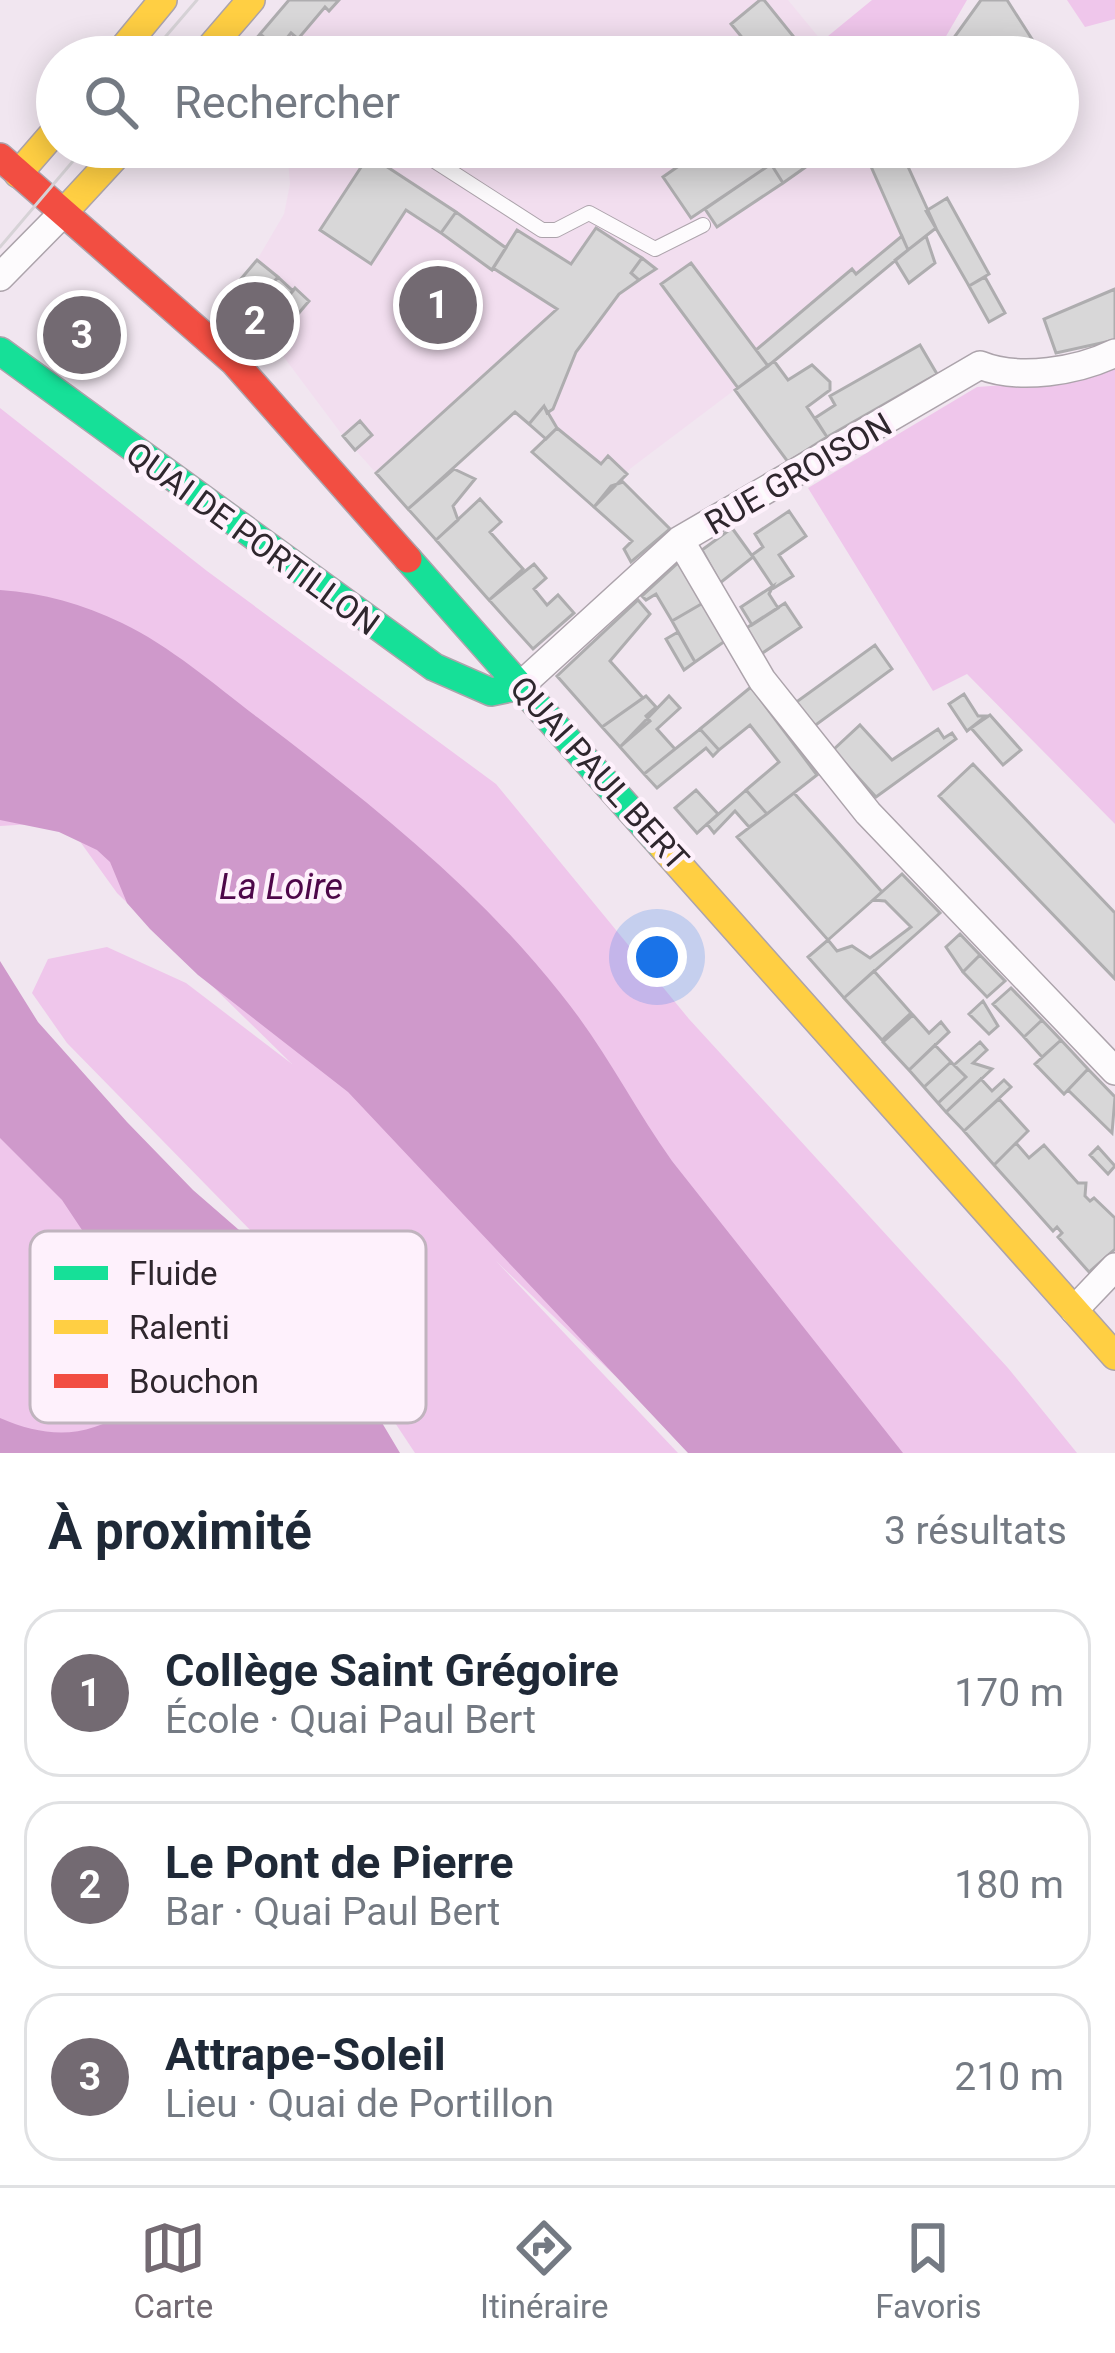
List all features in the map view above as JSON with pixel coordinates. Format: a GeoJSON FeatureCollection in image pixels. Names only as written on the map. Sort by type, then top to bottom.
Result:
{"type":"FeatureCollection","features":[{"type":"Feature","properties":{"kind":"main road"},"geometry":{"type":"LineString","coordinates":[[133,36],[163,0]]}},
{"type":"Feature","properties":{"kind":"main road"},"geometry":{"type":"LineString","coordinates":[[220,36],[251,0]]}},
{"type":"Feature","properties":{"kind":"main road"},"geometry":{"type":"LineString","coordinates":[[9,165],[36,145]]}},
{"type":"Feature","properties":{"kind":"main road","name":"QUAI PAUL BERT"},"geometry":{"type":"LineString","coordinates":[[9,165],[235,362],[1115,1356]]}},
{"type":"Feature","properties":{"kind":"main road"},"geometry":{"type":"LineString","coordinates":[[64,212],[105,168]]}},
{"type":"Feature","properties":{"kind":"main road","name":"QUAI DE PORTILLON"},"geometry":{"type":"LineString","coordinates":[[0,351],[434,667],[491,692],[520,686]]}},
{"type":"Feature","properties":{"kind":"street"},"geometry":{"type":"LineString","coordinates":[[0,277],[64,212]]}},
{"type":"Feature","properties":{"kind":"street","name":"RUE GROISON"},"geometry":{"type":"LineString","coordinates":[[520,686],[680,540],[980,365],[997,372],[1085,368],[1115,353]]}},
{"type":"Feature","properties":{"kind":"street"},"geometry":{"type":"LineString","coordinates":[[680,540],[762,680],[868,813],[1115,1071]]}},
{"type":"Feature","properties":{"kind":"street"},"geometry":{"type":"LineString","coordinates":[[1074,1310],[1115,1267]]}},
{"type":"Feature","properties":{"kind":"lane"},"geometry":{"type":"LineString","coordinates":[[446,168],[542,230],[556,230],[589,213],[656,249],[703,225]]}},
{"type":"Feature","properties":{"kind":"shaded area"},"geometry":{"type":"Polygon","coordinates":[[[339,0],[788,0],[818,36],[299,36],[325,7],[330,10],[339,0]]]}},
{"type":"Feature","properties":{"kind":"shaded area"},"geometry":{"type":"Polygon","coordinates":[[[872,0],[967,0],[946,36],[828,36],[872,0]]]}},
{"type":"Feature","properties":{"kind":"shaded area"},"geometry":{"type":"Polygon","coordinates":[[[1067,0],[1115,0],[1115,19],[1085,27],[1067,0]]]}},
{"type":"Feature","properties":{"kind":"shaded area"},"geometry":{"type":"Polygon","coordinates":[[[289,168],[909,168],[936,228],[805,337],[631,468],[594,507],[532,452],[545,439],[515,412],[408,509],[343,436],[262,328],[293,291],[257,260],[284,214],[289,168]]]}},
{"type":"Feature","properties":{"kind":"shaded area"},"geometry":{"type":"Polygon","coordinates":[[[1115,365],[1115,824],[967,674],[933,691],[808,488],[977,387],[1086,379],[1115,365]]]}},
{"type":"Feature","properties":{"kind":"shaded area"},"geometry":{"type":"Polygon","coordinates":[[[0,408],[207,571],[496,784],[689,1019],[1008,1368],[1077,1453],[695,1453],[496,1261],[678,1453],[415,1453],[395,1423],[426,1423],[426,1231],[251,1231],[67,1043],[32,993],[48,959],[107,947],[186,983],[292,1064],[117,893],[66,822],[0,826],[0,408]]]}},
{"type":"Feature","properties":{"kind":"shaded area"},"geometry":{"type":"Polygon","coordinates":[[[0,989],[201,1231],[30,1231],[30,1423],[165,1423],[0,1453],[0,989]]]}},
{"type":"Feature","properties":{"kind":"water","name":"La Loire"},"geometry":{"type":"Polygon","coordinates":[[[0,590],[77,605],[157,643],[339,780],[456,881],[561,994],[672,1161],[903,1453],[688,1453],[348,1092],[198,975],[150,929],[127,903],[110,862],[97,850],[59,832],[0,820],[0,590]]]}},
{"type":"Feature","properties":{"kind":"water"},"geometry":{"type":"Polygon","coordinates":[[[0,961],[38,1022],[127,1122],[240,1231],[83,1231],[62,1200],[0,1138],[0,961]]]}},
{"type":"Feature","properties":{"kind":"water"},"geometry":{"type":"Polygon","coordinates":[[[0,1418],[50,1432],[97,1426],[382,1423],[400,1453],[0,1453],[0,1418]]]}},
{"type":"Feature","properties":{"kind":"building"},"geometry":{"type":"Polygon","coordinates":[[[289,0],[339,0],[329,11],[325,7],[301,36],[260,34],[289,0]]]}},
{"type":"Feature","properties":{"kind":"building"},"geometry":{"type":"Polygon","coordinates":[[[764,0],[793,36],[741,36],[731,24],[764,0]]]}},
{"type":"Feature","properties":{"kind":"building"},"geometry":{"type":"Polygon","coordinates":[[[981,0],[1007,0],[1030,36],[955,36],[981,0]]]}},
{"type":"Feature","properties":{"kind":"building"},"geometry":{"type":"Polygon","coordinates":[[[361,168],[389,168],[456,212],[441,233],[406,210],[371,264],[320,230],[361,168]]]}},
{"type":"Feature","properties":{"kind":"building"},"geometry":{"type":"Polygon","coordinates":[[[676,168],[765,168],[691,218],[663,177],[676,168]]]}},
{"type":"Feature","properties":{"kind":"building"},"geometry":{"type":"Polygon","coordinates":[[[765,168],[774,168],[783,183],[717,227],[705,209],[765,168]]]}},
{"type":"Feature","properties":{"kind":"building"},"geometry":{"type":"Polygon","coordinates":[[[774,168],[804,168],[783,183],[774,168]]]}},
{"type":"Feature","properties":{"kind":"building"},"geometry":{"type":"Polygon","coordinates":[[[872,168],[909,168],[936,228],[908,250],[872,168]]]}},
{"type":"Feature","properties":{"kind":"building"},"geometry":{"type":"Polygon","coordinates":[[[947,198],[989,274],[969,286],[926,211],[947,198]]]}},
{"type":"Feature","properties":{"kind":"building"},"geometry":{"type":"Polygon","coordinates":[[[456,212],[506,248],[492,270],[441,233],[456,212]]]}},
{"type":"Feature","properties":{"kind":"building"},"geometry":{"type":"Polygon","coordinates":[[[596,228],[642,258],[631,273],[639,280],[619,294],[576,352],[553,409],[547,413],[544,406],[529,424],[515,412],[408,509],[376,473],[557,309],[493,268],[517,230],[571,264],[596,228]]]}},
{"type":"Feature","properties":{"kind":"building"},"geometry":{"type":"Polygon","coordinates":[[[902,236],[908,250],[768,366],[756,350],[852,269],[856,274],[902,236]]]}},
{"type":"Feature","properties":{"kind":"building"},"geometry":{"type":"Polygon","coordinates":[[[926,236],[935,263],[909,283],[895,260],[926,236]]]}},
{"type":"Feature","properties":{"kind":"building"},"geometry":{"type":"Polygon","coordinates":[[[642,258],[656,269],[639,280],[631,273],[642,258]]]}},
{"type":"Feature","properties":{"kind":"building"},"geometry":{"type":"Polygon","coordinates":[[[257,260],[278,277],[261,297],[240,280],[257,260]]]}},
{"type":"Feature","properties":{"kind":"building"},"geometry":{"type":"Polygon","coordinates":[[[691,263],[768,366],[738,388],[661,284],[691,263]]]}},
{"type":"Feature","properties":{"kind":"building"},"geometry":{"type":"Polygon","coordinates":[[[278,277],[293,291],[258,333],[244,317],[278,277]]]}},
{"type":"Feature","properties":{"kind":"building"},"geometry":{"type":"Polygon","coordinates":[[[985,277],[1005,313],[989,322],[969,286],[985,277]]]}},
{"type":"Feature","properties":{"kind":"building"},"geometry":{"type":"Polygon","coordinates":[[[240,280],[261,297],[244,317],[224,300],[240,280]]]}},
{"type":"Feature","properties":{"kind":"building"},"geometry":{"type":"Polygon","coordinates":[[[295,288],[309,301],[276,340],[262,328],[295,288]]]}},
{"type":"Feature","properties":{"kind":"building"},"geometry":{"type":"Polygon","coordinates":[[[1115,289],[1115,340],[1056,353],[1044,319],[1115,289]]]}},
{"type":"Feature","properties":{"kind":"building"},"geometry":{"type":"Polygon","coordinates":[[[920,345],[937,374],[827,437],[815,418],[835,405],[830,396],[920,345]]]}},
{"type":"Feature","properties":{"kind":"building"},"geometry":{"type":"Polygon","coordinates":[[[774,361],[788,380],[812,365],[830,382],[830,390],[807,407],[827,437],[788,462],[735,390],[774,361]]]}},
{"type":"Feature","properties":{"kind":"building"},"geometry":{"type":"Polygon","coordinates":[[[544,406],[557,428],[546,439],[529,424],[544,406]]]}},
{"type":"Feature","properties":{"kind":"building"},"geometry":{"type":"Polygon","coordinates":[[[360,421],[372,435],[355,450],[343,436],[360,421]]]}},
{"type":"Feature","properties":{"kind":"building"},"geometry":{"type":"Polygon","coordinates":[[[557,428],[601,464],[608,456],[627,474],[594,507],[532,452],[557,428]]]}},
{"type":"Feature","properties":{"kind":"building"},"geometry":{"type":"Polygon","coordinates":[[[454,469],[475,479],[453,506],[458,520],[436,540],[408,509],[454,469]]]}},
{"type":"Feature","properties":{"kind":"building"},"geometry":{"type":"Polygon","coordinates":[[[623,482],[670,529],[631,562],[624,549],[632,541],[594,507],[611,486],[623,482]]]}},
{"type":"Feature","properties":{"kind":"building"},"geometry":{"type":"Polygon","coordinates":[[[480,499],[501,522],[490,532],[523,569],[489,600],[436,540],[480,499]]]}},
{"type":"Feature","properties":{"kind":"building"},"geometry":{"type":"Polygon","coordinates":[[[789,511],[806,536],[779,555],[793,576],[774,588],[752,555],[763,547],[755,534],[789,511]]]}},
{"type":"Feature","properties":{"kind":"building"},"geometry":{"type":"Polygon","coordinates":[[[732,528],[753,557],[720,583],[702,550],[732,528]]]}},
{"type":"Feature","properties":{"kind":"building"},"geometry":{"type":"Polygon","coordinates":[[[679,562],[703,603],[672,621],[656,594],[646,600],[642,596],[679,562]]]}},
{"type":"Feature","properties":{"kind":"building"},"geometry":{"type":"Polygon","coordinates":[[[534,564],[546,578],[534,589],[547,605],[558,595],[574,613],[533,649],[489,600],[534,564]]]}},
{"type":"Feature","properties":{"kind":"building"},"geometry":{"type":"Polygon","coordinates":[[[773,586],[769,594],[778,608],[752,625],[741,607],[773,586]]]}},
{"type":"Feature","properties":{"kind":"building"},"geometry":{"type":"Polygon","coordinates":[[[638,600],[650,614],[610,661],[643,698],[602,727],[557,676],[638,600]]]}},
{"type":"Feature","properties":{"kind":"building"},"geometry":{"type":"Polygon","coordinates":[[[703,603],[725,641],[695,662],[672,621],[703,603]]]}},
{"type":"Feature","properties":{"kind":"building"},"geometry":{"type":"Polygon","coordinates":[[[785,603],[801,627],[761,654],[745,629],[785,603]]]}},
{"type":"Feature","properties":{"kind":"building"},"geometry":{"type":"Polygon","coordinates":[[[678,632],[695,662],[684,670],[666,639],[678,632]]]}},
{"type":"Feature","properties":{"kind":"building"},"geometry":{"type":"Polygon","coordinates":[[[875,645],[892,669],[813,727],[795,703],[875,645]]]}},
{"type":"Feature","properties":{"kind":"building"},"geometry":{"type":"Polygon","coordinates":[[[751,687],[817,775],[767,814],[746,790],[779,762],[750,725],[719,750],[700,729],[751,687]]]}},
{"type":"Feature","properties":{"kind":"building"},"geometry":{"type":"Polygon","coordinates":[[[964,694],[978,716],[986,716],[967,731],[949,704],[964,694]]]}},
{"type":"Feature","properties":{"kind":"building"},"geometry":{"type":"Polygon","coordinates":[[[646,696],[656,707],[646,716],[650,721],[620,747],[602,727],[646,696]]]}},
{"type":"Feature","properties":{"kind":"building"},"geometry":{"type":"Polygon","coordinates":[[[669,696],[680,708],[657,729],[675,749],[644,774],[620,747],[669,696]]]}},
{"type":"Feature","properties":{"kind":"building"},"geometry":{"type":"Polygon","coordinates":[[[990,715],[1021,750],[1003,765],[971,728],[990,715]]]}},
{"type":"Feature","properties":{"kind":"building"},"geometry":{"type":"Polygon","coordinates":[[[860,725],[892,760],[938,729],[944,738],[952,733],[956,739],[876,797],[833,750],[860,725]]]}},
{"type":"Feature","properties":{"kind":"building"},"geometry":{"type":"Polygon","coordinates":[[[700,729],[719,750],[713,756],[706,748],[657,788],[644,774],[700,729]]]}},
{"type":"Feature","properties":{"kind":"building"},"geometry":{"type":"Polygon","coordinates":[[[973,764],[1115,913],[1115,979],[939,796],[973,764]]]}},
{"type":"Feature","properties":{"kind":"building"},"geometry":{"type":"Polygon","coordinates":[[[696,790],[718,814],[697,833],[675,808],[696,790]]]}},
{"type":"Feature","properties":{"kind":"building"},"geometry":{"type":"Polygon","coordinates":[[[746,790],[767,814],[749,827],[735,811],[714,833],[707,824],[746,790]]]}},
{"type":"Feature","properties":{"kind":"building"},"geometry":{"type":"Polygon","coordinates":[[[794,793],[882,892],[828,940],[737,837],[794,793]]]}},
{"type":"Feature","properties":{"kind":"building"},"geometry":{"type":"Polygon","coordinates":[[[902,874],[940,913],[844,998],[808,957],[828,940],[837,951],[852,946],[870,958],[911,927],[885,901],[873,900],[902,874]]]}},
{"type":"Feature","properties":{"kind":"building"},"geometry":{"type":"Polygon","coordinates":[[[960,934],[980,955],[963,972],[946,947],[960,934]]]}},
{"type":"Feature","properties":{"kind":"building"},"geometry":{"type":"Polygon","coordinates":[[[980,955],[1005,981],[987,997],[963,972],[980,955]]]}},
{"type":"Feature","properties":{"kind":"building"},"geometry":{"type":"Polygon","coordinates":[[[874,971],[911,1013],[882,1040],[844,998],[874,971]]]}},
{"type":"Feature","properties":{"kind":"building"},"geometry":{"type":"Polygon","coordinates":[[[1011,988],[1042,1020],[1024,1037],[993,1004],[1011,988]]]}},
{"type":"Feature","properties":{"kind":"building"},"geometry":{"type":"Polygon","coordinates":[[[983,1001],[998,1026],[989,1034],[969,1014],[983,1001]]]}},
{"type":"Feature","properties":{"kind":"building"},"geometry":{"type":"Polygon","coordinates":[[[913,1015],[929,1033],[941,1022],[949,1032],[909,1070],[883,1042],[913,1015]]]}},
{"type":"Feature","properties":{"kind":"building"},"geometry":{"type":"Polygon","coordinates":[[[1042,1020],[1061,1040],[1042,1057],[1024,1037],[1042,1020]]]}},
{"type":"Feature","properties":{"kind":"building"},"geometry":{"type":"Polygon","coordinates":[[[1061,1040],[1088,1069],[1064,1094],[1035,1064],[1061,1040]]]}},
{"type":"Feature","properties":{"kind":"building"},"geometry":{"type":"Polygon","coordinates":[[[980,1042],[987,1050],[973,1063],[992,1069],[946,1112],[938,1103],[966,1077],[954,1065],[980,1042]]]}},
{"type":"Feature","properties":{"kind":"building"},"geometry":{"type":"Polygon","coordinates":[[[935,1045],[951,1062],[924,1087],[909,1070],[935,1045]]]}},
{"type":"Feature","properties":{"kind":"building"},"geometry":{"type":"Polygon","coordinates":[[[951,1062],[966,1077],[938,1103],[924,1087],[951,1062]]]}},
{"type":"Feature","properties":{"kind":"building"},"geometry":{"type":"Polygon","coordinates":[[[1088,1069],[1115,1097],[1112,1133],[1068,1090],[1088,1069]]]}},
{"type":"Feature","properties":{"kind":"building"},"geometry":{"type":"Polygon","coordinates":[[[981,1079],[992,1091],[1004,1080],[1011,1087],[964,1131],[946,1112],[981,1079]]]}},
{"type":"Feature","properties":{"kind":"building"},"geometry":{"type":"Polygon","coordinates":[[[999,1099],[1028,1131],[994,1165],[964,1131],[999,1099]]]}},
{"type":"Feature","properties":{"kind":"building"},"geometry":{"type":"Polygon","coordinates":[[[1016,1143],[1029,1158],[1044,1145],[1078,1183],[1086,1183],[1085,1196],[1090,1201],[1094,1198],[1115,1218],[1115,1249],[1089,1272],[1058,1237],[1062,1233],[1057,1227],[1053,1231],[994,1165],[1016,1143]]]}},
{"type":"Feature","properties":{"kind":"building"},"geometry":{"type":"Polygon","coordinates":[[[1098,1147],[1115,1166],[1108,1174],[1090,1155],[1098,1147]]]}},
{"type":"Feature","properties":{"kind":"tram line"},"geometry":{"type":"LineString","coordinates":[[166,36],[197,0]]}},
{"type":"Feature","properties":{"kind":"tram line"},"geometry":{"type":"LineString","coordinates":[[0,247],[67,168]]}},
{"type":"Feature","properties":{"kind":"traffic: fast"},"geometry":{"type":"LineString","coordinates":[[0,351],[434,667],[491,692],[520,686],[662,846]]}},
{"type":"Feature","properties":{"kind":"traffic: fast"},"geometry":{"type":"LineString","coordinates":[[408,559],[520,686]]}},
{"type":"Feature","properties":{"kind":"traffic: slow"},"geometry":{"type":"LineString","coordinates":[[133,36],[163,0]]}},
{"type":"Feature","properties":{"kind":"traffic: slow"},"geometry":{"type":"LineString","coordinates":[[220,36],[251,0]]}},
{"type":"Feature","properties":{"kind":"traffic: slow"},"geometry":{"type":"LineString","coordinates":[[18,174],[36,153]]}},
{"type":"Feature","properties":{"kind":"traffic: slow"},"geometry":{"type":"LineString","coordinates":[[64,212],[105,168]]}},
{"type":"Feature","properties":{"kind":"traffic: slow"},"geometry":{"type":"LineString","coordinates":[[662,846],[1115,1356]]}},
{"type":"Feature","properties":{"kind":"traffic: jam"},"geometry":{"type":"LineString","coordinates":[[0,157],[234,362],[408,559]]}},
{"type":"Feature","properties":{"kind":"place","name":"Collège Saint Grégoire"},"geometry":{"type":"Point","coordinates":[438,305]}},
{"type":"Feature","properties":{"kind":"place","name":"Le Pont de Pierre"},"geometry":{"type":"Point","coordinates":[255,321]}},
{"type":"Feature","properties":{"kind":"place","name":"Attrape-Soleil"},"geometry":{"type":"Point","coordinates":[82,335]}}]}
